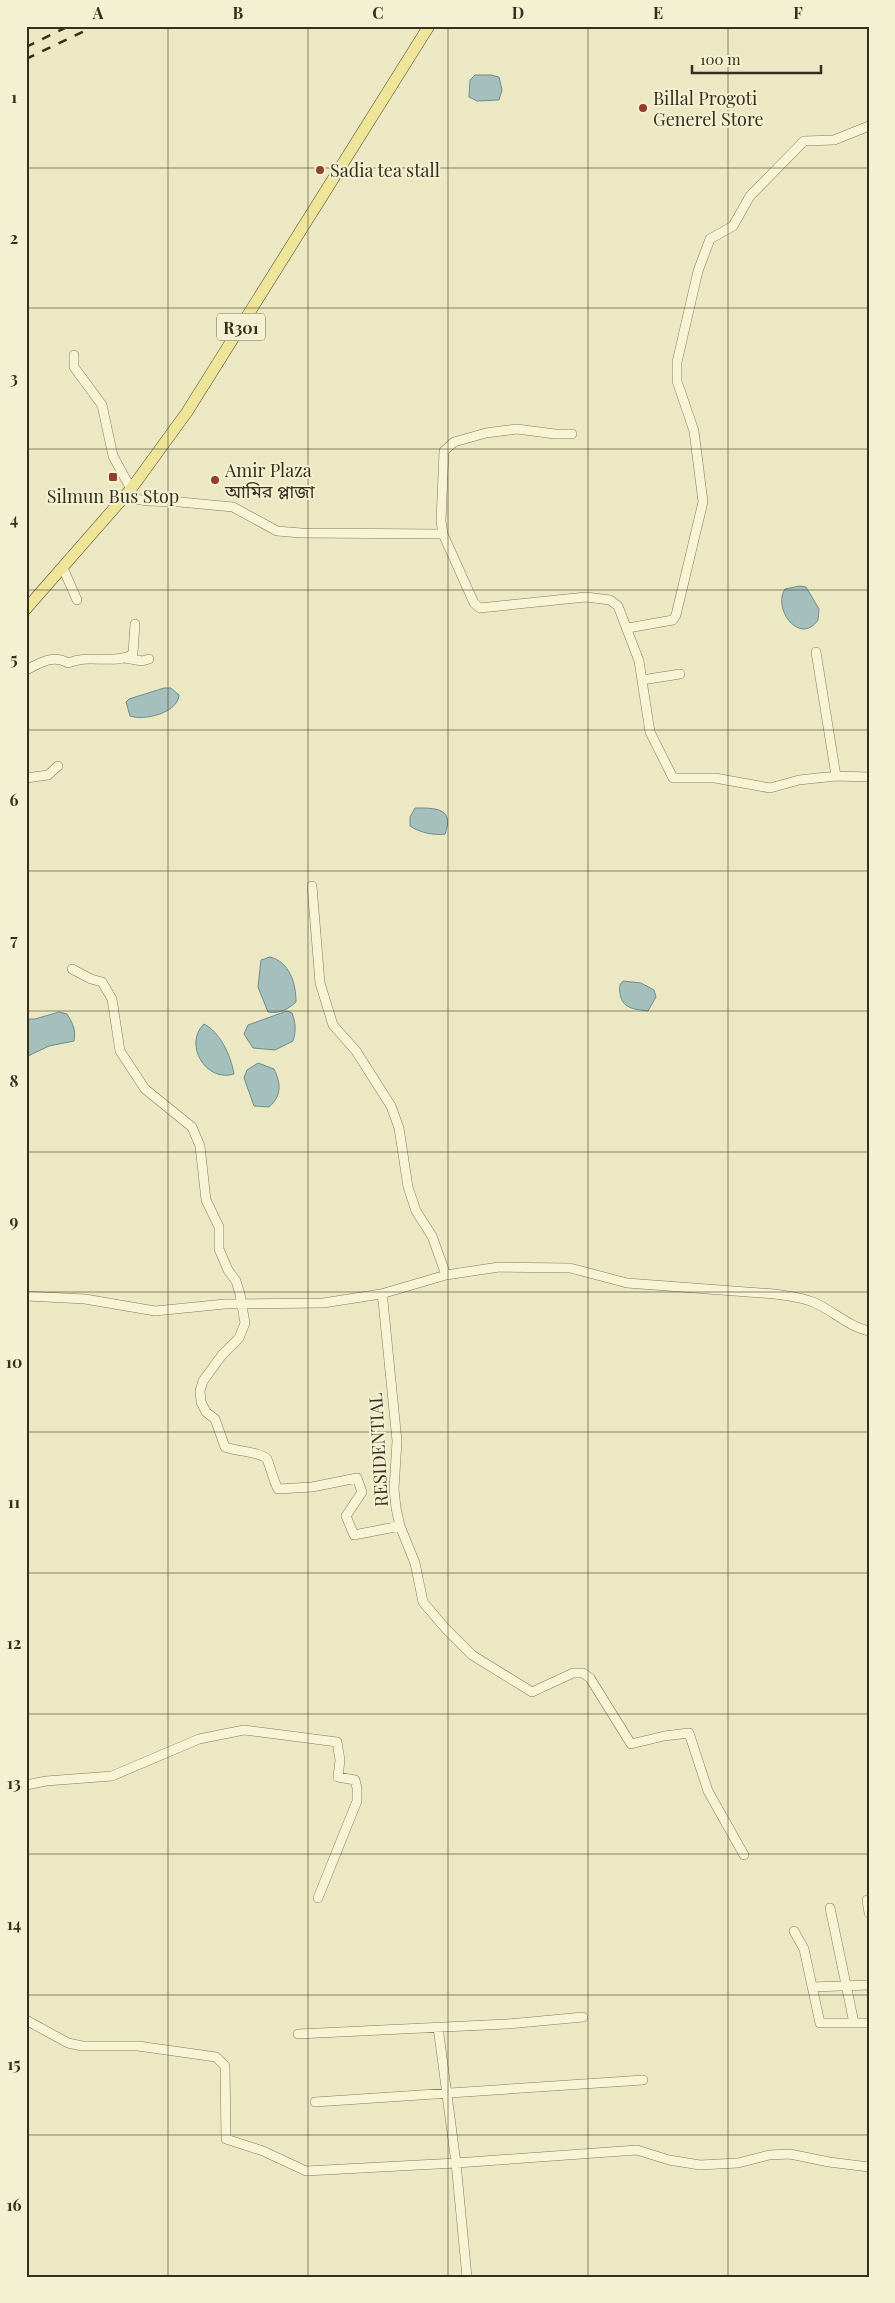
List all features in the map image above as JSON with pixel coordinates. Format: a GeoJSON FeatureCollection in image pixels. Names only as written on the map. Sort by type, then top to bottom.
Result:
{"type":"FeatureCollection","features":[{"type":"Feature","properties":{"kind":"main road","name":"R301"},"geometry":{"type":"LineString","coordinates":[[26,609],[130,489],[187,412],[429,26]]}},
{"type":"Feature","properties":{"kind":"street"},"geometry":{"type":"LineString","coordinates":[[628,628],[673,620],[676,615],[703,502],[694,431],[677,381],[677,362],[698,271],[710,239],[733,226],[750,196],[804,141],[834,140],[869,126]]}},
{"type":"Feature","properties":{"kind":"street"},"geometry":{"type":"LineString","coordinates":[[74,355],[74,367],[102,405],[112,456],[130,489]]}},
{"type":"Feature","properties":{"kind":"street"},"geometry":{"type":"LineString","coordinates":[[572,434],[555,434],[516,429],[486,433],[454,442],[444,451],[442,534],[474,603],[480,608],[586,597],[610,600],[618,606],[628,628],[642,680],[650,732],[673,778],[715,778],[770,788],[793,782],[836,776],[869,777]]}},
{"type":"Feature","properties":{"kind":"street"},"geometry":{"type":"LineString","coordinates":[[122,497],[148,501],[233,507],[277,531],[301,533],[442,534]]}},
{"type":"Feature","properties":{"kind":"street"},"geometry":{"type":"LineString","coordinates":[[63,568],[76,600]]}},
{"type":"Feature","properties":{"kind":"street"},"geometry":{"type":"LineString","coordinates":[[124,658],[133,653],[135,624]]}},
{"type":"Feature","properties":{"kind":"street"},"geometry":{"type":"LineString","coordinates":[[816,652],[836,776]]}},
{"type":"Feature","properties":{"kind":"street"},"geometry":{"type":"LineString","coordinates":[[26,670],[49,659],[62,659],[68,663],[74,660],[124,658],[142,661],[149,659]]}},
{"type":"Feature","properties":{"kind":"street"},"geometry":{"type":"LineString","coordinates":[[642,680],[680,674]]}},
{"type":"Feature","properties":{"kind":"street"},"geometry":{"type":"LineString","coordinates":[[26,778],[48,775],[58,766]]}},
{"type":"Feature","properties":{"kind":"street"},"geometry":{"type":"LineString","coordinates":[[312,886],[320,983],[333,1025],[356,1051],[391,1106],[399,1128],[408,1187],[416,1211],[432,1236],[446,1275]]}},
{"type":"Feature","properties":{"kind":"street"},"geometry":{"type":"LineString","coordinates":[[72,968],[91,980],[102,982],[112,999],[120,1051],[146,1089],[192,1127],[200,1146],[206,1200],[218,1227],[219,1249],[228,1270],[236,1281],[245,1323],[239,1338],[203,1381],[200,1391],[201,1402],[206,1412],[215,1419],[225,1447],[262,1455],[268,1460],[272,1478],[278,1489],[312,1487],[357,1478],[362,1492],[346,1516],[354,1535],[400,1526]]}},
{"type":"Feature","properties":{"kind":"street"},"geometry":{"type":"LineString","coordinates":[[26,1296],[85,1300],[155,1311],[226,1304],[323,1303],[381,1294],[446,1275],[499,1267],[570,1268],[627,1283],[775,1294],[813,1302],[850,1323],[869,1331]]}},
{"type":"Feature","properties":{"kind":"street","name":"RESIDENTIAL"},"geometry":{"type":"LineString","coordinates":[[381,1294],[397,1440],[394,1489],[400,1526],[415,1563],[424,1602],[446,1629],[472,1655],[532,1692],[573,1673],[583,1673],[590,1678],[631,1744],[664,1736],[689,1733],[708,1791],[744,1855]]}},
{"type":"Feature","properties":{"kind":"street"},"geometry":{"type":"LineString","coordinates":[[26,1785],[112,1776],[199,1739],[244,1730],[337,1742],[340,1760],[338,1777],[355,1780],[357,1801],[318,1898]]}},
{"type":"Feature","properties":{"kind":"street"},"geometry":{"type":"LineString","coordinates":[[867,1900],[869,1913]]}},
{"type":"Feature","properties":{"kind":"street"},"geometry":{"type":"LineString","coordinates":[[830,1908],[854,2023]]}},
{"type":"Feature","properties":{"kind":"street"},"geometry":{"type":"LineString","coordinates":[[794,1931],[804,1949],[820,2023],[869,2023]]}},
{"type":"Feature","properties":{"kind":"street"},"geometry":{"type":"LineString","coordinates":[[812,1987],[869,1986]]}},
{"type":"Feature","properties":{"kind":"street"},"geometry":{"type":"LineString","coordinates":[[298,2034],[507,2024],[583,2017]]}},
{"type":"Feature","properties":{"kind":"street"},"geometry":{"type":"LineString","coordinates":[[26,2020],[68,2043],[82,2046],[138,2046],[216,2057],[225,2066],[226,2139],[263,2151],[306,2172],[637,2150],[669,2160],[700,2165],[738,2163],[769,2155],[790,2154],[829,2162],[869,2166]]}},
{"type":"Feature","properties":{"kind":"street"},"geometry":{"type":"LineString","coordinates":[[438,2027],[448,2094],[467,2277]]}},
{"type":"Feature","properties":{"kind":"street"},"geometry":{"type":"LineString","coordinates":[[315,2102],[643,2080]]}},
{"type":"Feature","properties":{"kind":"water"},"geometry":{"type":"Polygon","coordinates":[[[475,75],[499,77],[502,90],[499,100],[477,101],[469,97],[470,80],[475,75]]]}},
{"type":"Feature","properties":{"kind":"water"},"geometry":{"type":"Polygon","coordinates":[[[800,586],[806,587],[819,609],[818,620],[811,627],[803,629],[796,627],[790,622],[782,606],[782,597],[785,589],[800,586]]]}},
{"type":"Feature","properties":{"kind":"water"},"geometry":{"type":"Polygon","coordinates":[[[164,688],[171,688],[179,695],[173,707],[151,716],[130,716],[126,702],[129,699],[164,688]]]}},
{"type":"Feature","properties":{"kind":"water"},"geometry":{"type":"Polygon","coordinates":[[[415,808],[435,809],[445,814],[447,825],[445,834],[427,833],[410,826],[410,817],[415,808]]]}},
{"type":"Feature","properties":{"kind":"water"},"geometry":{"type":"Polygon","coordinates":[[[270,957],[277,960],[287,969],[295,988],[296,1002],[280,1012],[268,1012],[258,987],[261,960],[270,957]]]}},
{"type":"Feature","properties":{"kind":"water"},"geometry":{"type":"Polygon","coordinates":[[[623,981],[641,983],[654,990],[656,997],[648,1011],[638,1010],[623,1002],[619,988],[623,981]]]}},
{"type":"Feature","properties":{"kind":"water"},"geometry":{"type":"Polygon","coordinates":[[[287,1011],[292,1013],[294,1020],[293,1041],[275,1050],[253,1048],[244,1034],[248,1025],[287,1011]]]}},
{"type":"Feature","properties":{"kind":"water"},"geometry":{"type":"Polygon","coordinates":[[[59,1012],[67,1014],[71,1021],[74,1030],[74,1041],[49,1046],[26,1057],[26,1019],[35,1019],[59,1012]]]}},
{"type":"Feature","properties":{"kind":"water"},"geometry":{"type":"Polygon","coordinates":[[[204,1024],[215,1033],[224,1045],[234,1074],[224,1075],[215,1073],[201,1060],[196,1042],[198,1032],[204,1024]]]}},
{"type":"Feature","properties":{"kind":"water"},"geometry":{"type":"Polygon","coordinates":[[[258,1063],[274,1069],[278,1079],[278,1094],[269,1107],[254,1106],[244,1078],[247,1070],[258,1063]]]}},
{"type":"Feature","properties":{"kind":"railway"},"geometry":{"type":"LineString","coordinates":[[26,47],[69,26]]}},
{"type":"Feature","properties":{"kind":"railway"},"geometry":{"type":"LineString","coordinates":[[26,59],[95,26]]}},
{"type":"Feature","properties":{"kind":"place","name":"Billal Progoti Generel Store"},"geometry":{"type":"Point","coordinates":[643,108]}},
{"type":"Feature","properties":{"kind":"place","name":"Sadia tea stall"},"geometry":{"type":"Point","coordinates":[320,170]}},
{"type":"Feature","properties":{"kind":"place","name":"Silmun Bus Stop"},"geometry":{"type":"Point","coordinates":[113,477]}},
{"type":"Feature","properties":{"kind":"place","name":"Amir Plaza আমির প্লাজা"},"geometry":{"type":"Point","coordinates":[215,480]}}]}
